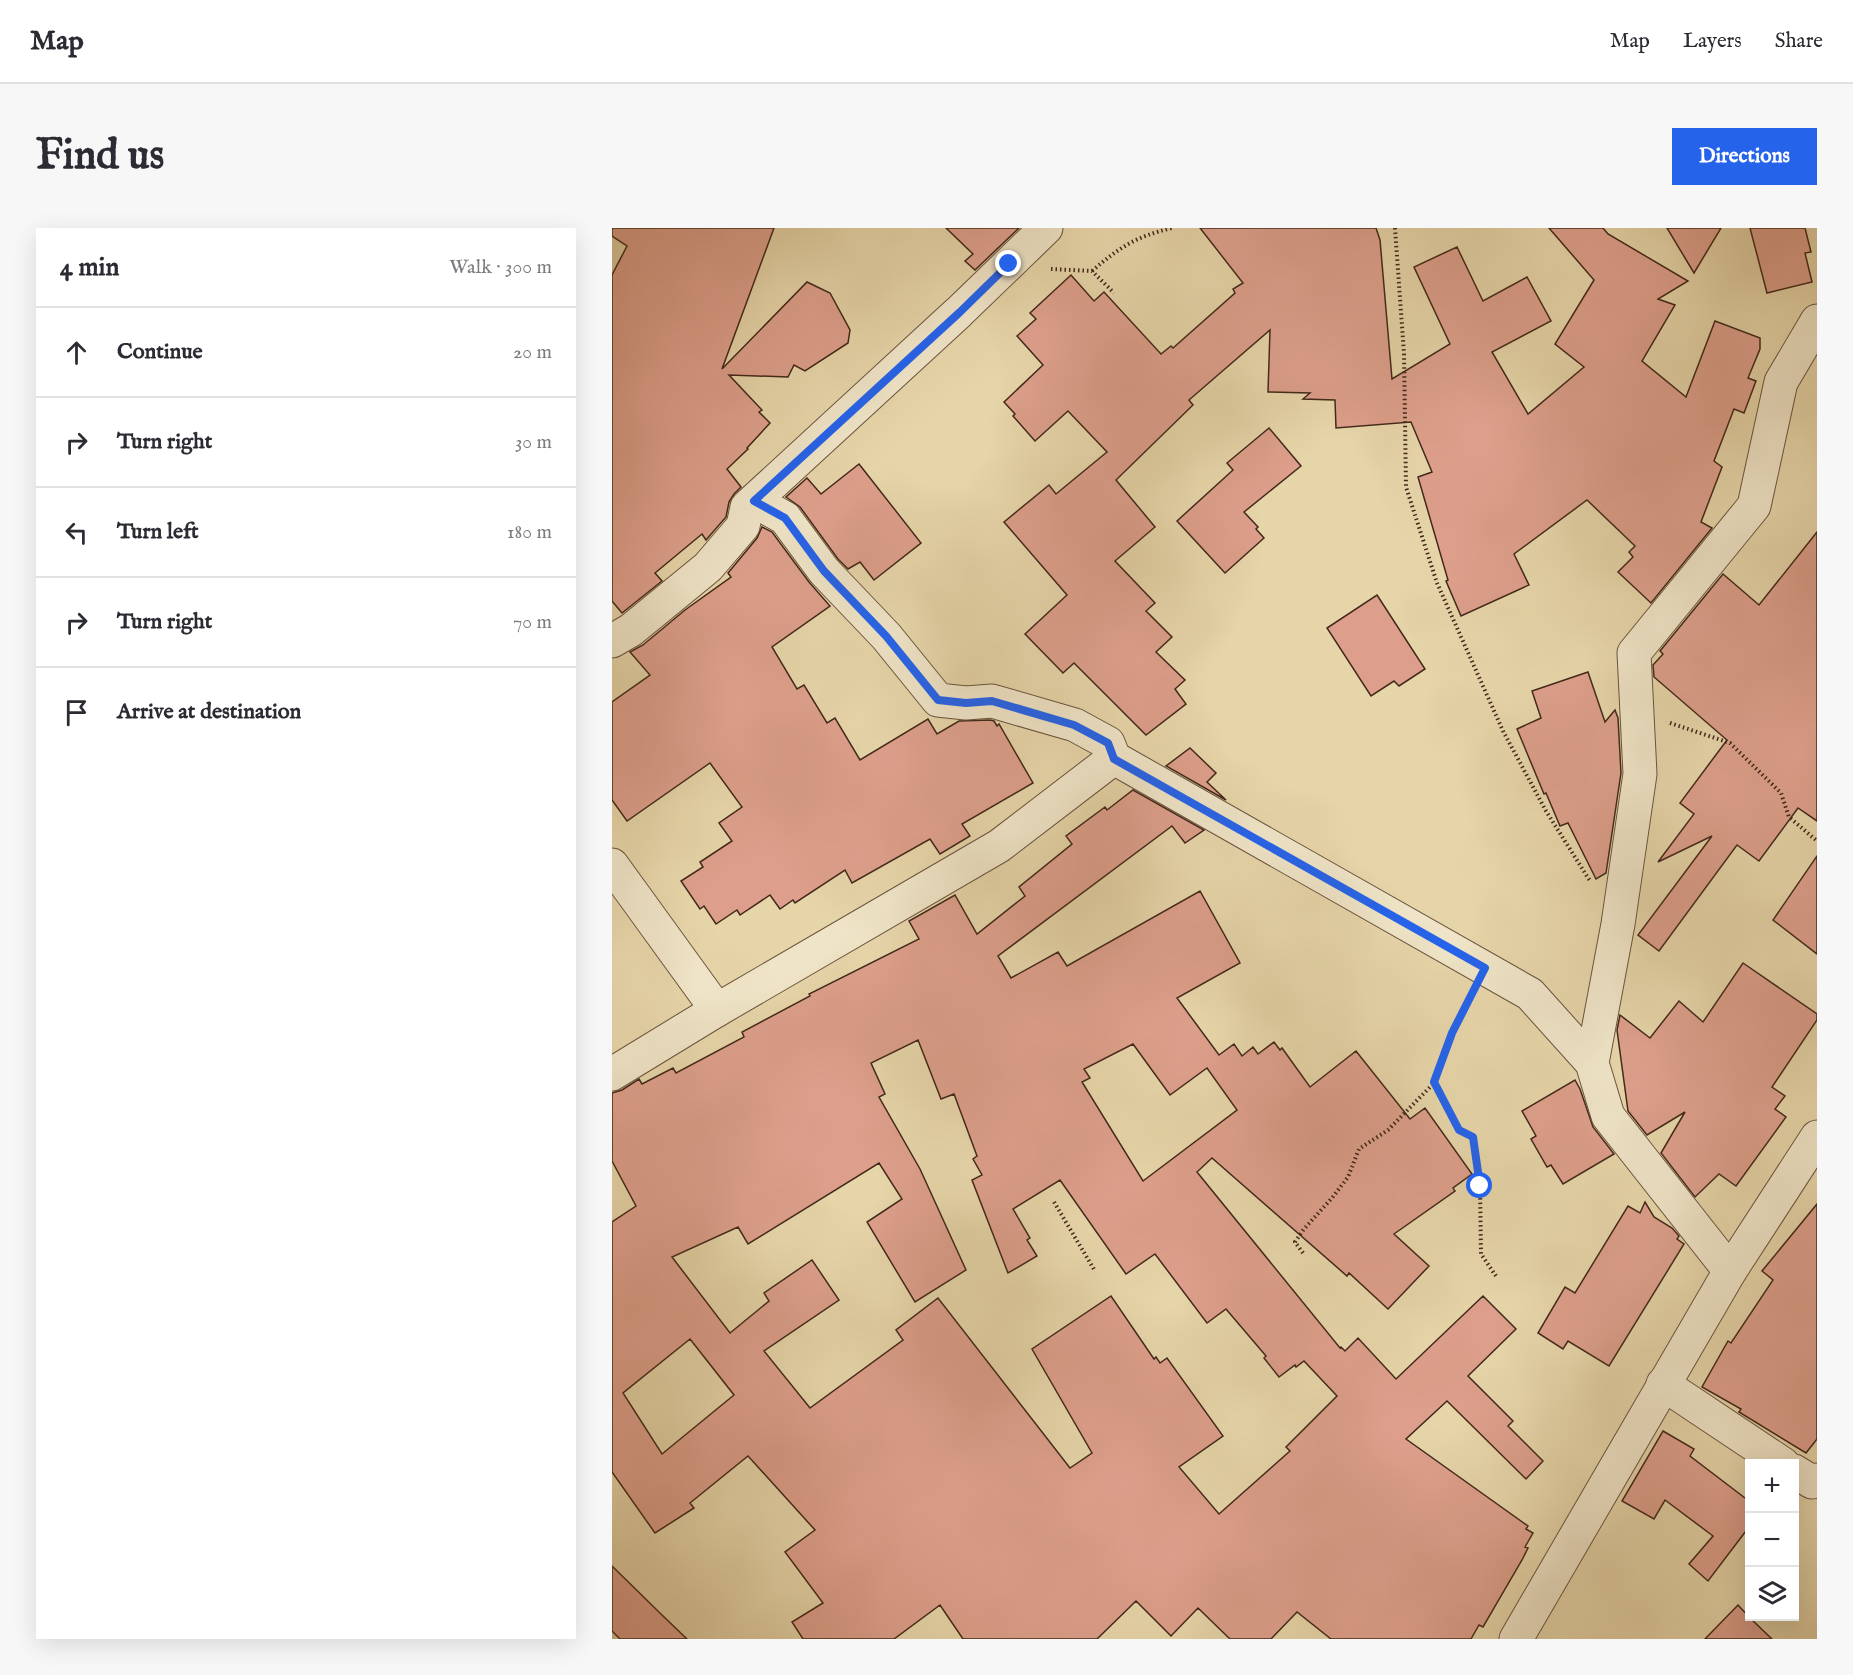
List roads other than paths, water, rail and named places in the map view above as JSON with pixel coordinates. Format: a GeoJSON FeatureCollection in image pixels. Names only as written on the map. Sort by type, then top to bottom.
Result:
{"type":"FeatureCollection","features":[{"type":"Feature","properties":{"kind":"street"},"geometry":{"type":"LineString","coordinates":[[612,641],[631,630],[708,567],[743,526],[747,507],[960,312],[1046,228]]}},
{"type":"Feature","properties":{"kind":"street"},"geometry":{"type":"LineString","coordinates":[[1592,1063],[1618,924],[1640,774],[1634,653],[1754,506],[1781,382],[1817,321]]}},
{"type":"Feature","properties":{"kind":"street"},"geometry":{"type":"LineString","coordinates":[[754,501],[785,518],[824,571],[886,636],[938,700],[966,703],[992,701],[1074,725],[1108,743],[1114,759],[1530,994],[1592,1063],[1608,1116],[1730,1271]]}},
{"type":"Feature","properties":{"kind":"street"},"geometry":{"type":"LineString","coordinates":[[612,1074],[717,1010],[999,846],[1114,759]]}},
{"type":"Feature","properties":{"kind":"street"},"geometry":{"type":"LineString","coordinates":[[612,865],[717,1010]]}},
{"type":"Feature","properties":{"kind":"street"},"geometry":{"type":"LineString","coordinates":[[1516,1639],[1730,1271],[1817,1137]]}},
{"type":"Feature","properties":{"kind":"street"},"geometry":{"type":"LineString","coordinates":[[1664,1384],[1776,1459]]}},
{"type":"Feature","properties":{"kind":"street"},"geometry":{"type":"LineString","coordinates":[[1799,1474],[1812,1482],[1817,1480]]}}]}
